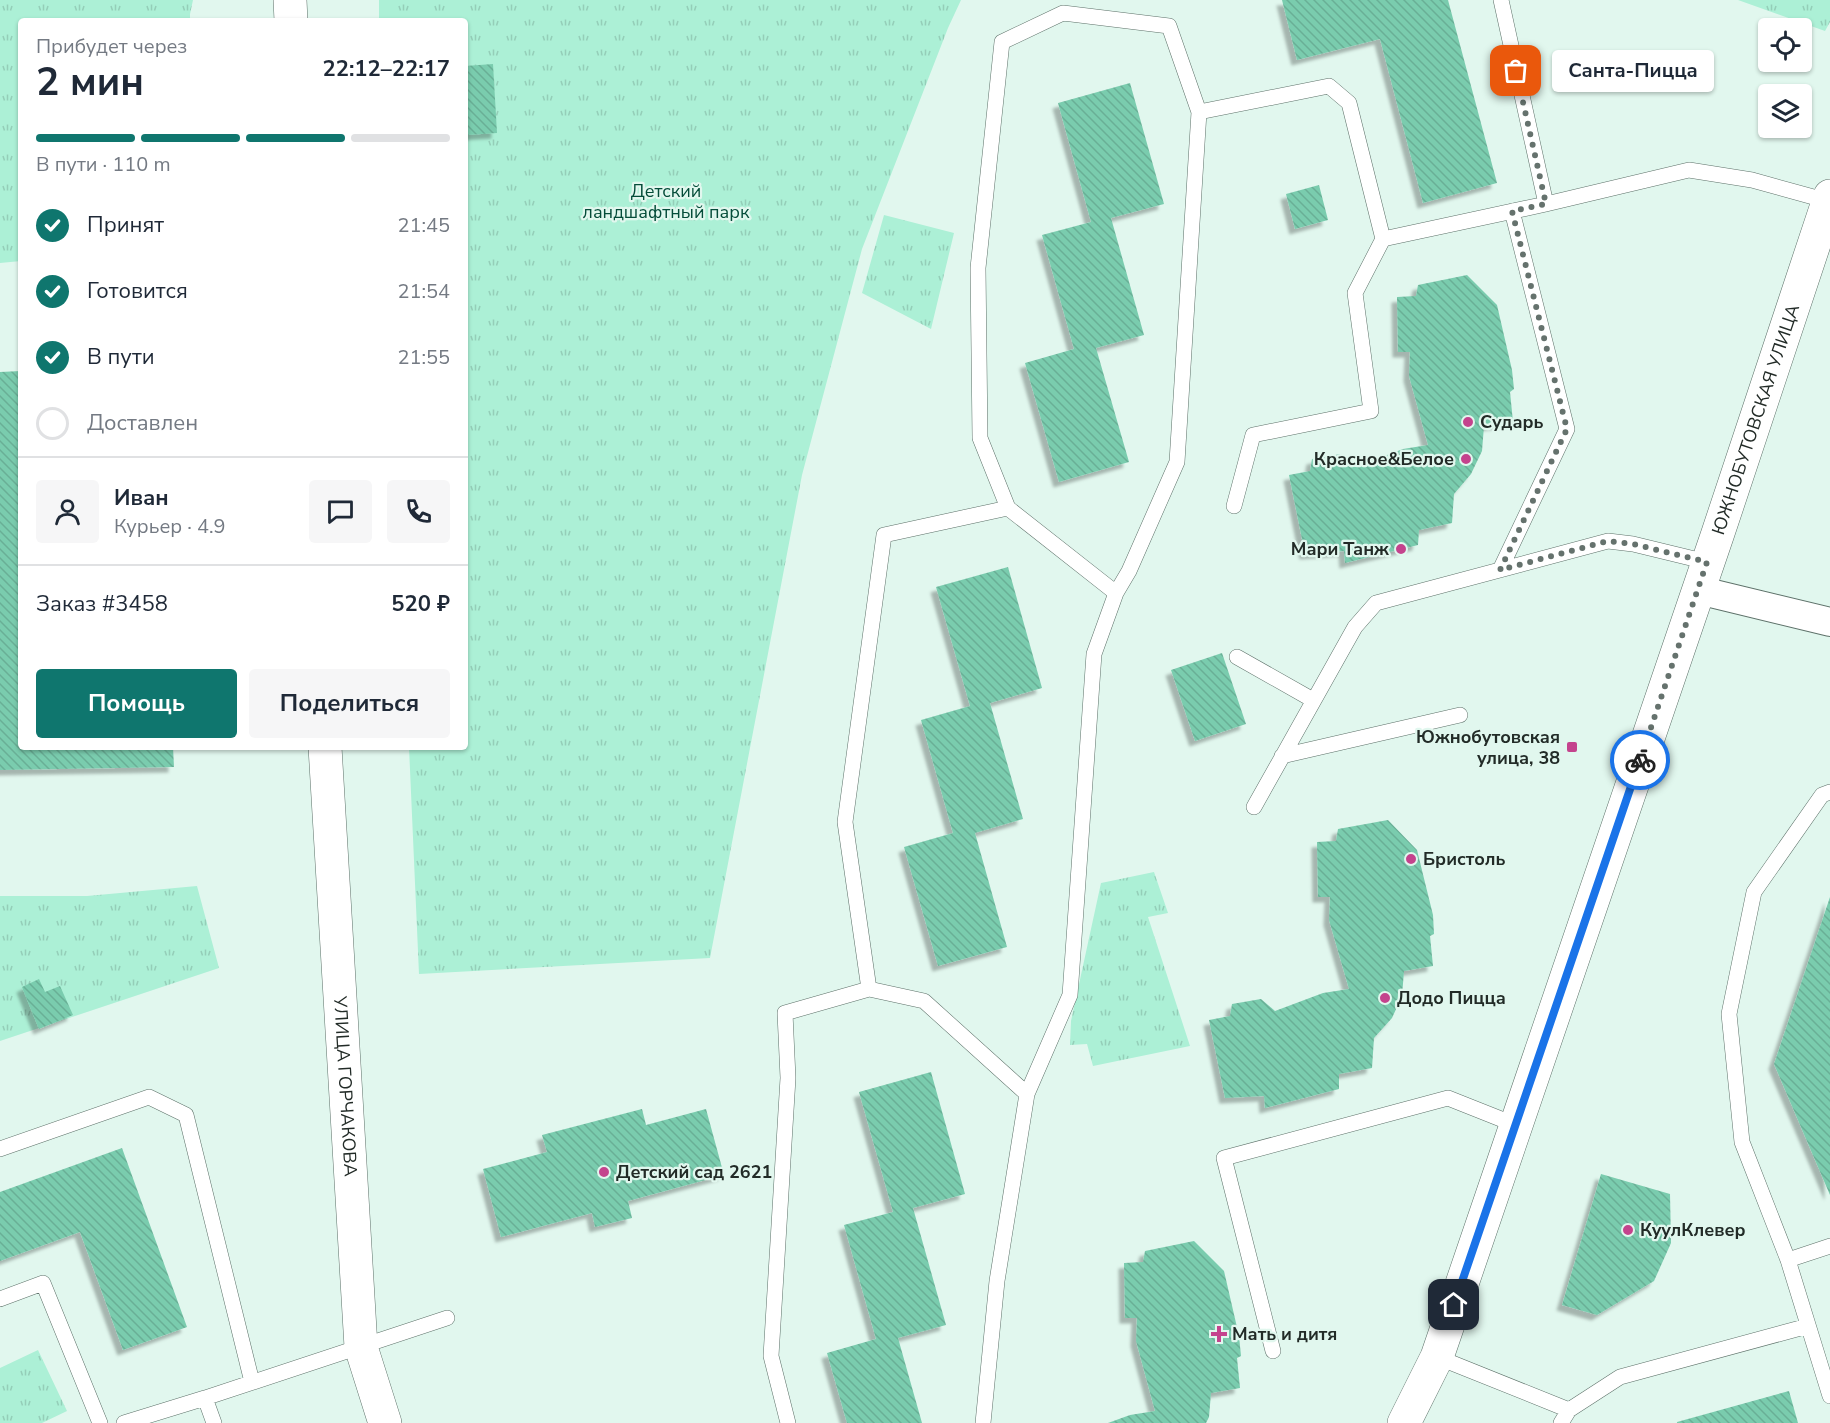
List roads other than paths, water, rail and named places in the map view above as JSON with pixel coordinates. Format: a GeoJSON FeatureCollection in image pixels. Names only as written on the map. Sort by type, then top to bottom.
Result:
{"type":"FeatureCollection","features":[{"type":"Feature","properties":{"kind":"street"},"geometry":{"type":"LineString","coordinates":[[290,0],[291,18]]}},
{"type":"Feature","properties":{"kind":"street","name":"ЮЖНОБУТОВСКАЯ УЛИЦА"},"geometry":{"type":"LineString","coordinates":[[1404,1423],[1437,1357],[1829,199]]}},
{"type":"Feature","properties":{"kind":"street"},"geometry":{"type":"LineString","coordinates":[[1703,576],[1830,622]]}},
{"type":"Feature","properties":{"kind":"street","name":"УЛИЦА ГОРЧАКОВА"},"geometry":{"type":"LineString","coordinates":[[325,750],[361,1347],[385,1423]]}},
{"type":"Feature","properties":{"kind":"lane"},"geometry":{"type":"LineString","coordinates":[[1501,0],[1546,204]]}},
{"type":"Feature","properties":{"kind":"lane"},"geometry":{"type":"LineString","coordinates":[[983,1423],[997,1281],[1027,1094],[1070,995],[1094,654],[1116,592],[1128,571],[1177,462],[1199,111],[1169,26],[1063,13],[1002,42],[978,268],[980,438],[1008,508],[1116,592]]}},
{"type":"Feature","properties":{"kind":"lane"},"geometry":{"type":"LineString","coordinates":[[1199,111],[1329,86],[1349,103],[1383,239],[1355,293],[1371,411],[1253,435],[1234,506]]}},
{"type":"Feature","properties":{"kind":"lane"},"geometry":{"type":"LineString","coordinates":[[1383,239],[1689,170],[1752,180],[1829,199]]}},
{"type":"Feature","properties":{"kind":"lane"},"geometry":{"type":"LineString","coordinates":[[1500,570],[1567,429],[1512,211]]}},
{"type":"Feature","properties":{"kind":"lane"},"geometry":{"type":"LineString","coordinates":[[869,989],[845,822],[884,535],[1008,508]]}},
{"type":"Feature","properties":{"kind":"lane"},"geometry":{"type":"LineString","coordinates":[[1254,807],[1354,627],[1376,603],[1608,541],[1633,544],[1703,576]]}},
{"type":"Feature","properties":{"kind":"lane"},"geometry":{"type":"LineString","coordinates":[[1237,657],[1313,700]]}},
{"type":"Feature","properties":{"kind":"lane"},"geometry":{"type":"LineString","coordinates":[[1282,756],[1460,715]]}},
{"type":"Feature","properties":{"kind":"lane"},"geometry":{"type":"LineString","coordinates":[[1830,792],[1822,795],[1754,892],[1729,1014],[1742,1142],[1788,1260],[1830,1396]]}},
{"type":"Feature","properties":{"kind":"lane"},"geometry":{"type":"LineString","coordinates":[[788,1423],[771,1356],[788,1078],[785,1013],[869,989],[924,1001],[1027,1094]]}},
{"type":"Feature","properties":{"kind":"lane"},"geometry":{"type":"LineString","coordinates":[[0,1149],[149,1097],[186,1115],[252,1382]]}},
{"type":"Feature","properties":{"kind":"lane"},"geometry":{"type":"LineString","coordinates":[[1273,1351],[1224,1158],[1448,1098],[1516,1125]]}},
{"type":"Feature","properties":{"kind":"lane"},"geometry":{"type":"LineString","coordinates":[[1788,1260],[1830,1246]]}},
{"type":"Feature","properties":{"kind":"lane"},"geometry":{"type":"LineString","coordinates":[[0,1299],[43,1282],[100,1423]]}},
{"type":"Feature","properties":{"kind":"lane"},"geometry":{"type":"LineString","coordinates":[[124,1423],[447,1318]]}},
{"type":"Feature","properties":{"kind":"lane"},"geometry":{"type":"LineString","coordinates":[[1437,1357],[1565,1416],[1620,1377],[1808,1326]]}},
{"type":"Feature","properties":{"kind":"lane"},"geometry":{"type":"LineString","coordinates":[[205,1398],[214,1423]]}},
{"type":"Feature","properties":{"kind":"place","name":"Санта-Пицца"},"geometry":{"type":"Point","coordinates":[1516,71]}},
{"type":"Feature","properties":{"kind":"place","name":"Сударь"},"geometry":{"type":"Point","coordinates":[1468,422]}},
{"type":"Feature","properties":{"kind":"place","name":"Красное&Белое"},"geometry":{"type":"Point","coordinates":[1466,459]}},
{"type":"Feature","properties":{"kind":"place","name":"Мари Танж"},"geometry":{"type":"Point","coordinates":[1401,549]}},
{"type":"Feature","properties":{"kind":"place","name":"Южнобутовская улица, 38"},"geometry":{"type":"Point","coordinates":[1572,747]}},
{"type":"Feature","properties":{"kind":"place","name":"Бристоль"},"geometry":{"type":"Point","coordinates":[1411,859]}},
{"type":"Feature","properties":{"kind":"place","name":"Додо Пицца"},"geometry":{"type":"Point","coordinates":[1385,998]}},
{"type":"Feature","properties":{"kind":"place","name":"Детский сад 2621"},"geometry":{"type":"Point","coordinates":[604,1172]}},
{"type":"Feature","properties":{"kind":"place","name":"КуулКлевер"},"geometry":{"type":"Point","coordinates":[1628,1230]}},
{"type":"Feature","properties":{"kind":"place","name":"Мать и дитя"},"geometry":{"type":"Point","coordinates":[1219,1334]}},
{"type":"Feature","properties":{"kind":"park label","name":"Детский ландшафтный парк"},"geometry":{"type":"Point","coordinates":[666,201]}}]}
